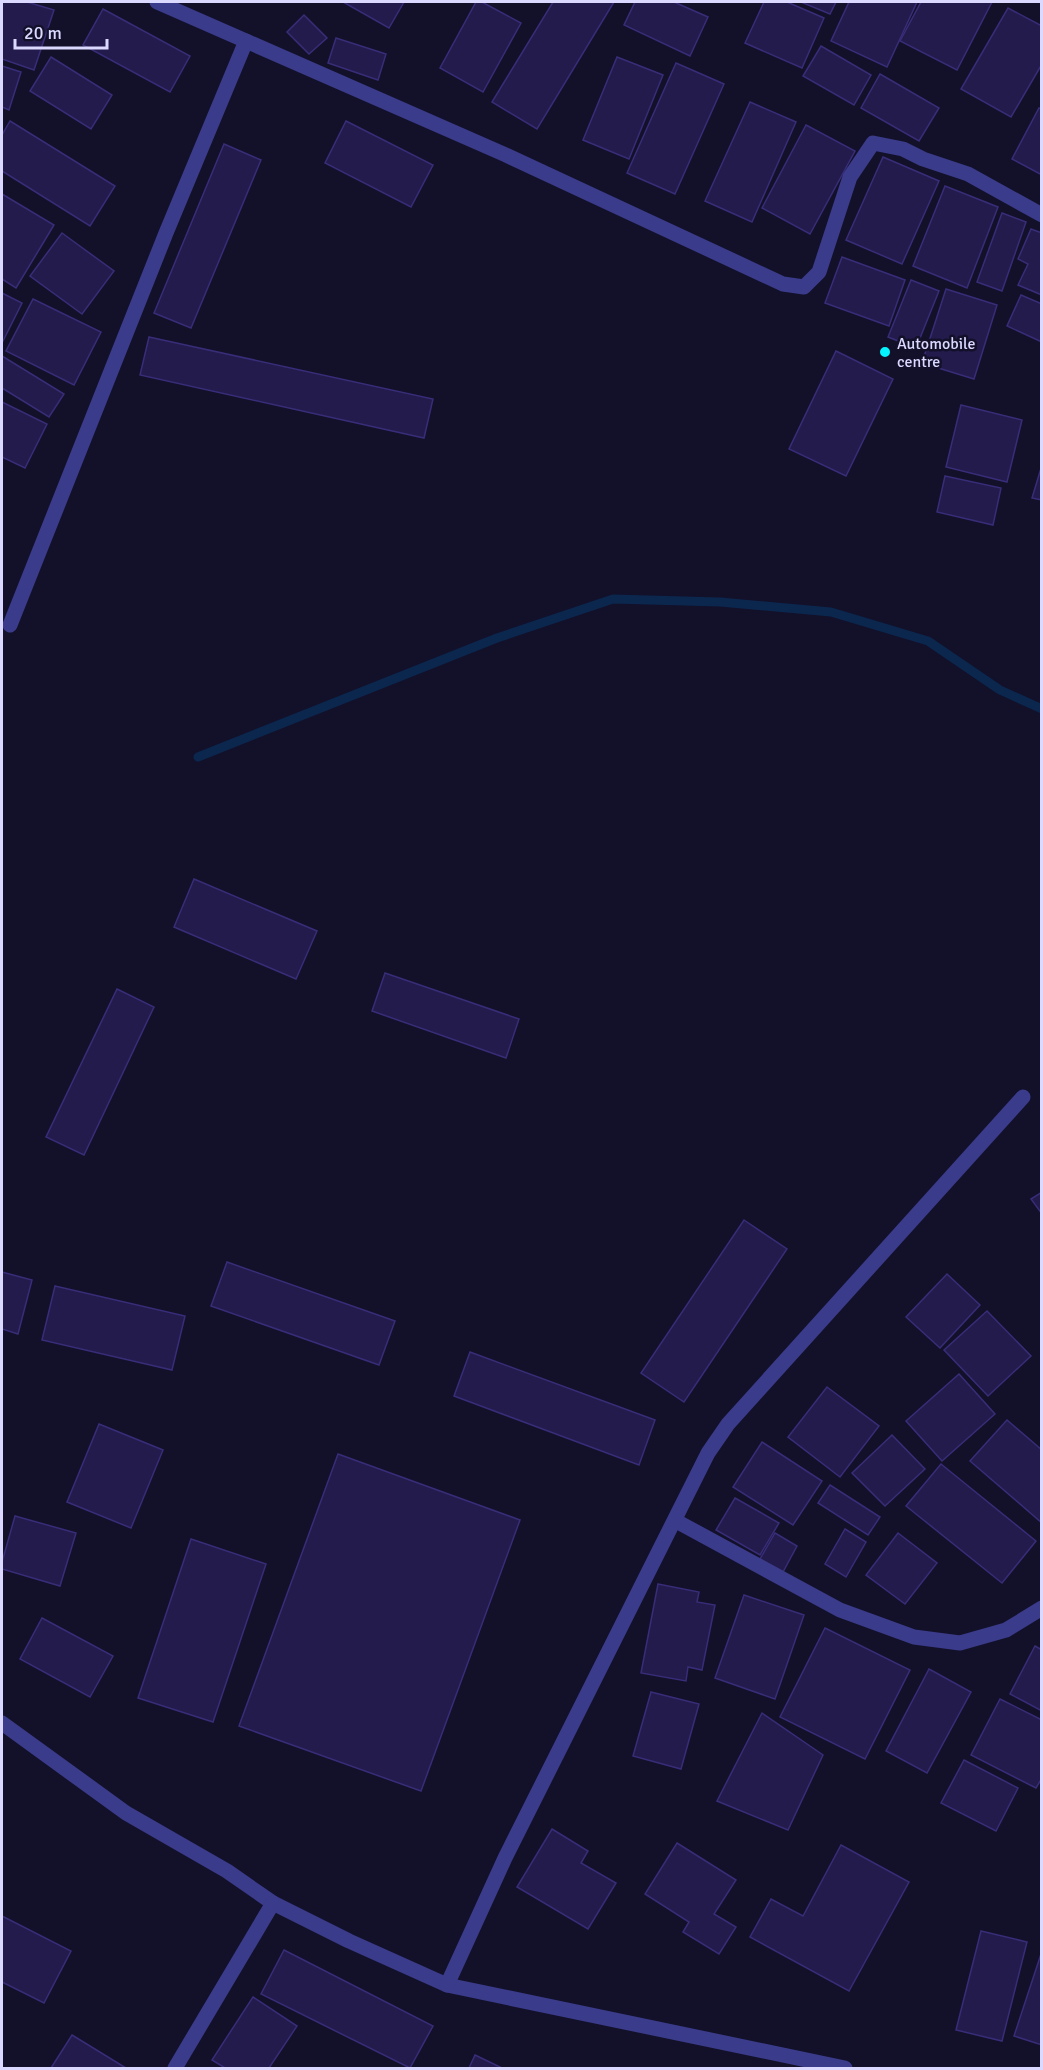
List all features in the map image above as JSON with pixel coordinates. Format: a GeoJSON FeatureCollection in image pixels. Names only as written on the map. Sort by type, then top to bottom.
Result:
{"type":"FeatureCollection","features":[{"type":"Feature","properties":{"kind":"street"},"geometry":{"type":"LineString","coordinates":[[157,2],[506,155],[783,284],[804,286],[819,273],[850,177],[873,143],[903,149],[923,159],[968,174],[1041,215]]}},
{"type":"Feature","properties":{"kind":"street"},"geometry":{"type":"LineString","coordinates":[[10,625],[166,233],[246,41]]}},
{"type":"Feature","properties":{"kind":"street"},"geometry":{"type":"LineString","coordinates":[[447,1985],[505,1858],[676,1521],[708,1453],[728,1424],[1023,1097]]}},
{"type":"Feature","properties":{"kind":"street"},"geometry":{"type":"LineString","coordinates":[[676,1521],[840,1610],[914,1637],[960,1643],[1006,1630],[1041,1608]]}},
{"type":"Feature","properties":{"kind":"street"},"geometry":{"type":"LineString","coordinates":[[2,1723],[126,1813],[227,1871],[273,1903],[349,1941],[447,1985],[844,2068]]}},
{"type":"Feature","properties":{"kind":"street"},"geometry":{"type":"LineString","coordinates":[[175,2068],[273,1903]]}},
{"type":"Feature","properties":{"kind":"building"},"geometry":{"type":"Polygon","coordinates":[[[2,2],[27,2],[54,10],[34,70],[2,59],[2,2]]]}},
{"type":"Feature","properties":{"kind":"building"},"geometry":{"type":"Polygon","coordinates":[[[343,2],[404,2],[389,28],[343,2]]]}},
{"type":"Feature","properties":{"kind":"building"},"geometry":{"type":"Polygon","coordinates":[[[476,2],[482,2],[521,23],[483,92],[440,68],[476,2]]]}},
{"type":"Feature","properties":{"kind":"building"},"geometry":{"type":"Polygon","coordinates":[[[553,2],[614,2],[537,129],[492,102],[553,2]]]}},
{"type":"Feature","properties":{"kind":"building"},"geometry":{"type":"Polygon","coordinates":[[[635,2],[674,2],[708,17],[690,56],[624,25],[635,2]]]}},
{"type":"Feature","properties":{"kind":"building"},"geometry":{"type":"Polygon","coordinates":[[[764,2],[787,2],[824,18],[802,68],[745,43],[764,2]]]}},
{"type":"Feature","properties":{"kind":"building"},"geometry":{"type":"Polygon","coordinates":[[[801,2],[836,2],[830,14],[801,2]]]}},
{"type":"Feature","properties":{"kind":"building"},"geometry":{"type":"Polygon","coordinates":[[[849,2],[917,2],[887,67],[831,41],[849,2]]]}},
{"type":"Feature","properties":{"kind":"building"},"geometry":{"type":"Polygon","coordinates":[[[921,2],[992,2],[957,70],[900,41],[921,2]]]}},
{"type":"Feature","properties":{"kind":"building"},"geometry":{"type":"Polygon","coordinates":[[[1008,8],[1042,26],[1042,64],[1011,117],[961,89],[1008,8]]]}},
{"type":"Feature","properties":{"kind":"building"},"geometry":{"type":"Polygon","coordinates":[[[103,9],[190,56],[170,92],[83,45],[103,9]]]}},
{"type":"Feature","properties":{"kind":"building"},"geometry":{"type":"Polygon","coordinates":[[[304,15],[327,38],[309,54],[287,32],[304,15]]]}},
{"type":"Feature","properties":{"kind":"building"},"geometry":{"type":"Polygon","coordinates":[[[336,38],[386,54],[378,80],[328,63],[336,38]]]}},
{"type":"Feature","properties":{"kind":"building"},"geometry":{"type":"Polygon","coordinates":[[[821,46],[871,75],[854,105],[803,76],[821,46]]]}},
{"type":"Feature","properties":{"kind":"building"},"geometry":{"type":"Polygon","coordinates":[[[51,57],[112,95],[91,129],[30,91],[51,57]]]}},
{"type":"Feature","properties":{"kind":"building"},"geometry":{"type":"Polygon","coordinates":[[[617,57],[663,75],[629,159],[583,140],[617,57]]]}},
{"type":"Feature","properties":{"kind":"building"},"geometry":{"type":"Polygon","coordinates":[[[676,63],[724,84],[675,194],[627,173],[676,63]]]}},
{"type":"Feature","properties":{"kind":"building"},"geometry":{"type":"Polygon","coordinates":[[[2,66],[21,72],[9,110],[2,107],[2,66]]]}},
{"type":"Feature","properties":{"kind":"building"},"geometry":{"type":"Polygon","coordinates":[[[880,74],[939,108],[919,141],[861,108],[880,74]]]}},
{"type":"Feature","properties":{"kind":"building"},"geometry":{"type":"Polygon","coordinates":[[[750,102],[796,122],[752,222],[705,201],[750,102]]]}},
{"type":"Feature","properties":{"kind":"building"},"geometry":{"type":"Polygon","coordinates":[[[1039,108],[1042,109],[1042,175],[1012,159],[1039,108]]]}},
{"type":"Feature","properties":{"kind":"building"},"geometry":{"type":"Polygon","coordinates":[[[10,121],[115,186],[90,226],[2,171],[2,135],[10,121]]]}},
{"type":"Feature","properties":{"kind":"building"},"geometry":{"type":"Polygon","coordinates":[[[346,121],[433,165],[411,207],[325,163],[346,121]]]}},
{"type":"Feature","properties":{"kind":"building"},"geometry":{"type":"Polygon","coordinates":[[[806,125],[855,151],[810,234],[762,208],[806,125]]]}},
{"type":"Feature","properties":{"kind":"building"},"geometry":{"type":"Polygon","coordinates":[[[224,144],[261,160],[191,328],[154,313],[224,144]]]}},
{"type":"Feature","properties":{"kind":"building"},"geometry":{"type":"Polygon","coordinates":[[[883,157],[939,181],[902,264],[846,240],[883,157]]]}},
{"type":"Feature","properties":{"kind":"building"},"geometry":{"type":"Polygon","coordinates":[[[945,186],[998,207],[967,288],[913,266],[945,186]]]}},
{"type":"Feature","properties":{"kind":"building"},"geometry":{"type":"Polygon","coordinates":[[[2,194],[54,225],[16,288],[2,279],[2,194]]]}},
{"type":"Feature","properties":{"kind":"building"},"geometry":{"type":"Polygon","coordinates":[[[1002,213],[1026,222],[1002,291],[977,282],[1002,213]]]}},
{"type":"Feature","properties":{"kind":"building"},"geometry":{"type":"Polygon","coordinates":[[[1031,229],[1042,233],[1042,295],[1018,285],[1028,264],[1018,259],[1031,229]]]}},
{"type":"Feature","properties":{"kind":"building"},"geometry":{"type":"Polygon","coordinates":[[[62,233],[114,271],[82,314],[30,276],[62,233]]]}},
{"type":"Feature","properties":{"kind":"building"},"geometry":{"type":"Polygon","coordinates":[[[842,257],[905,280],[889,326],[825,303],[842,257]]]}},
{"type":"Feature","properties":{"kind":"building"},"geometry":{"type":"Polygon","coordinates":[[[911,280],[939,291],[916,348],[888,337],[911,280]]]}},
{"type":"Feature","properties":{"kind":"building"},"geometry":{"type":"Polygon","coordinates":[[[946,289],[997,305],[974,379],[922,363],[946,289]]]}},
{"type":"Feature","properties":{"kind":"building"},"geometry":{"type":"Polygon","coordinates":[[[2,293],[22,303],[2,343],[2,293]]]}},
{"type":"Feature","properties":{"kind":"building"},"geometry":{"type":"Polygon","coordinates":[[[1021,295],[1042,304],[1042,342],[1007,326],[1021,295]]]}},
{"type":"Feature","properties":{"kind":"building"},"geometry":{"type":"Polygon","coordinates":[[[33,299],[101,332],[74,385],[6,351],[33,299]]]}},
{"type":"Feature","properties":{"kind":"building"},"geometry":{"type":"Polygon","coordinates":[[[149,337],[433,399],[424,438],[140,375],[149,337]]]}},
{"type":"Feature","properties":{"kind":"building"},"geometry":{"type":"Polygon","coordinates":[[[836,351],[893,379],[846,476],[789,449],[836,351]]]}},
{"type":"Feature","properties":{"kind":"building"},"geometry":{"type":"Polygon","coordinates":[[[2,356],[64,394],[49,417],[2,388],[2,356]]]}},
{"type":"Feature","properties":{"kind":"building"},"geometry":{"type":"Polygon","coordinates":[[[2,402],[47,424],[25,468],[2,457],[2,402]]]}},
{"type":"Feature","properties":{"kind":"building"},"geometry":{"type":"Polygon","coordinates":[[[961,405],[1022,420],[1007,482],[946,467],[961,405]]]}},
{"type":"Feature","properties":{"kind":"building"},"geometry":{"type":"Polygon","coordinates":[[[1042,465],[1042,500],[1032,498],[1042,465]]]}},
{"type":"Feature","properties":{"kind":"building"},"geometry":{"type":"Polygon","coordinates":[[[945,476],[1001,488],[993,525],[937,512],[945,476]]]}},
{"type":"Feature","properties":{"kind":"building"},"geometry":{"type":"Polygon","coordinates":[[[194,879],[317,931],[296,979],[174,927],[194,879]]]}},
{"type":"Feature","properties":{"kind":"building"},"geometry":{"type":"Polygon","coordinates":[[[385,973],[519,1019],[506,1058],[372,1011],[385,973]]]}},
{"type":"Feature","properties":{"kind":"building"},"geometry":{"type":"Polygon","coordinates":[[[117,989],[154,1007],[84,1155],[46,1137],[117,989]]]}},
{"type":"Feature","properties":{"kind":"building"},"geometry":{"type":"Polygon","coordinates":[[[1042,1192],[1042,1214],[1031,1199],[1042,1192]]]}},
{"type":"Feature","properties":{"kind":"building"},"geometry":{"type":"Polygon","coordinates":[[[744,1220],[787,1249],[684,1402],[641,1373],[744,1220]]]}},
{"type":"Feature","properties":{"kind":"building"},"geometry":{"type":"Polygon","coordinates":[[[227,1262],[395,1321],[379,1365],[211,1306],[227,1262]]]}},
{"type":"Feature","properties":{"kind":"building"},"geometry":{"type":"Polygon","coordinates":[[[2,1272],[32,1280],[18,1334],[2,1329],[2,1272]]]}},
{"type":"Feature","properties":{"kind":"building"},"geometry":{"type":"Polygon","coordinates":[[[947,1274],[980,1305],[940,1348],[906,1317],[947,1274]]]}},
{"type":"Feature","properties":{"kind":"building"},"geometry":{"type":"Polygon","coordinates":[[[55,1286],[185,1316],[172,1370],[42,1340],[55,1286]]]}},
{"type":"Feature","properties":{"kind":"building"},"geometry":{"type":"Polygon","coordinates":[[[987,1311],[1031,1356],[988,1396],[944,1350],[987,1311]]]}},
{"type":"Feature","properties":{"kind":"building"},"geometry":{"type":"Polygon","coordinates":[[[470,1352],[655,1420],[639,1465],[454,1396],[470,1352]]]}},
{"type":"Feature","properties":{"kind":"building"},"geometry":{"type":"Polygon","coordinates":[[[959,1374],[995,1414],[942,1461],[906,1421],[959,1374]]]}},
{"type":"Feature","properties":{"kind":"building"},"geometry":{"type":"Polygon","coordinates":[[[827,1387],[879,1426],[840,1477],[788,1437],[827,1387]]]}},
{"type":"Feature","properties":{"kind":"building"},"geometry":{"type":"Polygon","coordinates":[[[1007,1420],[1042,1450],[1042,1523],[970,1461],[1007,1420]]]}},
{"type":"Feature","properties":{"kind":"building"},"geometry":{"type":"Polygon","coordinates":[[[99,1424],[163,1450],[131,1528],[67,1502],[99,1424]]]}},
{"type":"Feature","properties":{"kind":"building"},"geometry":{"type":"Polygon","coordinates":[[[892,1435],[925,1469],[885,1506],[852,1473],[892,1435]]]}},
{"type":"Feature","properties":{"kind":"building"},"geometry":{"type":"Polygon","coordinates":[[[762,1442],[822,1481],[793,1525],[733,1487],[762,1442]]]}},
{"type":"Feature","properties":{"kind":"building"},"geometry":{"type":"Polygon","coordinates":[[[338,1454],[520,1520],[421,1791],[239,1726],[338,1454]]]}},
{"type":"Feature","properties":{"kind":"building"},"geometry":{"type":"Polygon","coordinates":[[[941,1464],[1036,1541],[1002,1583],[906,1506],[941,1464]]]}},
{"type":"Feature","properties":{"kind":"building"},"geometry":{"type":"Polygon","coordinates":[[[830,1485],[880,1517],[868,1535],[818,1503],[830,1485]]]}},
{"type":"Feature","properties":{"kind":"building"},"geometry":{"type":"Polygon","coordinates":[[[735,1498],[779,1523],[760,1555],[716,1530],[735,1498]]]}},
{"type":"Feature","properties":{"kind":"building"},"geometry":{"type":"Polygon","coordinates":[[[15,1516],[76,1533],[60,1586],[2,1569],[15,1516]]]}},
{"type":"Feature","properties":{"kind":"building"},"geometry":{"type":"Polygon","coordinates":[[[845,1529],[866,1542],[846,1577],[825,1564],[845,1529]]]}},
{"type":"Feature","properties":{"kind":"building"},"geometry":{"type":"Polygon","coordinates":[[[775,1533],[797,1546],[783,1572],[760,1559],[775,1533]]]}},
{"type":"Feature","properties":{"kind":"building"},"geometry":{"type":"Polygon","coordinates":[[[898,1533],[937,1563],[905,1604],[866,1575],[898,1533]]]}},
{"type":"Feature","properties":{"kind":"building"},"geometry":{"type":"Polygon","coordinates":[[[191,1539],[266,1564],[213,1722],[138,1698],[191,1539]]]}},
{"type":"Feature","properties":{"kind":"building"},"geometry":{"type":"Polygon","coordinates":[[[658,1584],[699,1592],[697,1602],[715,1605],[702,1670],[688,1667],[686,1681],[641,1673],[658,1584]]]}},
{"type":"Feature","properties":{"kind":"building"},"geometry":{"type":"Polygon","coordinates":[[[744,1595],[804,1615],[775,1699],[715,1678],[744,1595]]]}},
{"type":"Feature","properties":{"kind":"building"},"geometry":{"type":"Polygon","coordinates":[[[42,1618],[113,1656],[90,1697],[20,1659],[42,1618]]]}},
{"type":"Feature","properties":{"kind":"building"},"geometry":{"type":"Polygon","coordinates":[[[825,1628],[910,1670],[865,1759],[780,1717],[825,1628]]]}},
{"type":"Feature","properties":{"kind":"building"},"geometry":{"type":"Polygon","coordinates":[[[1035,1646],[1042,1650],[1042,1711],[1010,1694],[1035,1646]]]}},
{"type":"Feature","properties":{"kind":"building"},"geometry":{"type":"Polygon","coordinates":[[[929,1669],[971,1692],[927,1773],[886,1751],[929,1669]]]}},
{"type":"Feature","properties":{"kind":"building"},"geometry":{"type":"Polygon","coordinates":[[[651,1692],[699,1704],[681,1769],[633,1756],[651,1692]]]}},
{"type":"Feature","properties":{"kind":"building"},"geometry":{"type":"Polygon","coordinates":[[[1000,1699],[1042,1720],[1042,1778],[1036,1788],[971,1755],[1000,1699]]]}},
{"type":"Feature","properties":{"kind":"building"},"geometry":{"type":"Polygon","coordinates":[[[762,1713],[823,1755],[788,1830],[717,1801],[762,1713]]]}},
{"type":"Feature","properties":{"kind":"building"},"geometry":{"type":"Polygon","coordinates":[[[964,1760],[1018,1788],[996,1831],[941,1803],[964,1760]]]}},
{"type":"Feature","properties":{"kind":"building"},"geometry":{"type":"Polygon","coordinates":[[[552,1829],[588,1851],[581,1863],[616,1883],[588,1929],[517,1887],[552,1829]]]}},
{"type":"Feature","properties":{"kind":"building"},"geometry":{"type":"Polygon","coordinates":[[[677,1843],[736,1880],[714,1914],[736,1927],[719,1954],[683,1932],[689,1922],[645,1894],[677,1843]]]}},
{"type":"Feature","properties":{"kind":"building"},"geometry":{"type":"Polygon","coordinates":[[[841,1845],[909,1882],[849,1991],[750,1937],[771,1899],[803,1916],[841,1845]]]}},
{"type":"Feature","properties":{"kind":"building"},"geometry":{"type":"Polygon","coordinates":[[[2,1916],[71,1951],[44,2003],[2,1982],[2,1916]]]}},
{"type":"Feature","properties":{"kind":"building"},"geometry":{"type":"Polygon","coordinates":[[[981,1931],[1027,1942],[1002,2041],[956,2030],[981,1931]]]}},
{"type":"Feature","properties":{"kind":"building"},"geometry":{"type":"Polygon","coordinates":[[[284,1950],[433,2026],[410,2068],[261,1994],[284,1950]]]}},
{"type":"Feature","properties":{"kind":"building"},"geometry":{"type":"Polygon","coordinates":[[[1042,1951],[1042,2045],[1014,2036],[1042,1951]]]}},
{"type":"Feature","properties":{"kind":"building"},"geometry":{"type":"Polygon","coordinates":[[[253,1997],[297,2026],[269,2068],[225,2068],[212,2060],[253,1997]]]}},
{"type":"Feature","properties":{"kind":"building"},"geometry":{"type":"Polygon","coordinates":[[[72,2035],[126,2068],[51,2068],[72,2035]]]}},
{"type":"Feature","properties":{"kind":"building"},"geometry":{"type":"Polygon","coordinates":[[[475,2055],[502,2068],[469,2068],[475,2055]]]}},
{"type":"Feature","properties":{"kind":"waterway"},"geometry":{"type":"LineString","coordinates":[[198,757],[497,638],[613,599],[720,602],[831,612],[928,641],[1000,690],[1042,709]]}},
{"type":"Feature","properties":{"kind":"place","name":"Automobile centre"},"geometry":{"type":"Point","coordinates":[885,352]}}]}
